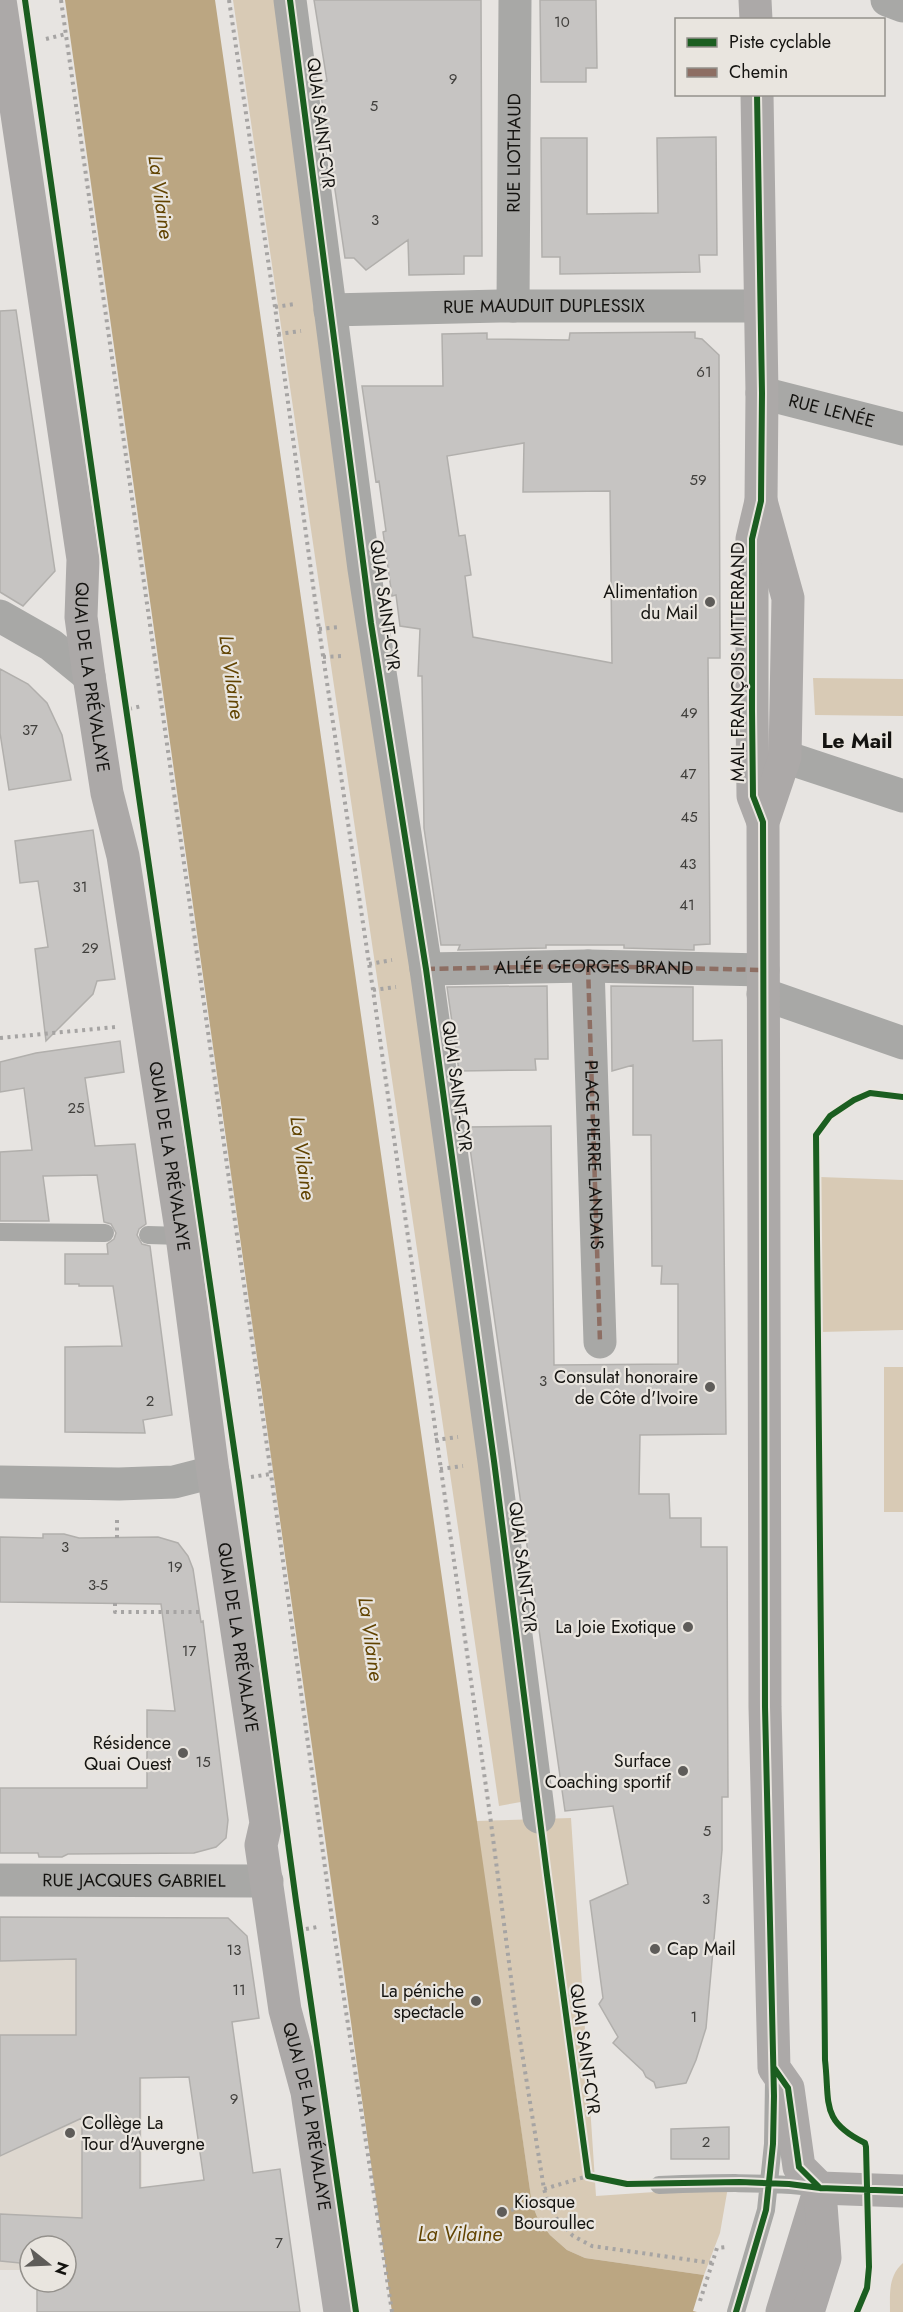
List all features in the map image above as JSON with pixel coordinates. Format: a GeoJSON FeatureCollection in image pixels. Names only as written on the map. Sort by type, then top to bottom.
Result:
{"type":"FeatureCollection","features":[{"type":"Feature","properties":{"kind":"main road"},"geometry":{"type":"LineString","coordinates":[[756,0],[756,18]]}},
{"type":"Feature","properties":{"kind":"main road","name":"QUAI DE LA PRÉVALAYE"},"geometry":{"type":"LineString","coordinates":[[0,1],[83,559],[81,617],[89,676],[107,792],[123,856],[182,1236],[213,1472],[266,1823],[261,1845],[285,2010],[307,2092],[340,2312]]}},
{"type":"Feature","properties":{"kind":"main road"},"geometry":{"type":"LineString","coordinates":[[757,96],[762,393],[760,501]]}},
{"type":"Feature","properties":{"kind":"main road","name":"MAIL FRANÇOIS MITTERRAND"},"geometry":{"type":"LineString","coordinates":[[760,501],[788,598],[785,757],[763,822]]}},
{"type":"Feature","properties":{"kind":"main road","name":"MAIL FRANÇOIS MITTERRAND"},"geometry":{"type":"LineString","coordinates":[[760,501],[752,539],[752,711],[753,796],[763,822]]}},
{"type":"Feature","properties":{"kind":"main road"},"geometry":{"type":"LineString","coordinates":[[763,822],[765,1707],[774,2068],[788,2088],[800,2167],[820,2188],[825,2258],[808,2312]]}},
{"type":"Feature","properties":{"kind":"main road"},"geometry":{"type":"LineString","coordinates":[[820,2188],[903,2191]]}},
{"type":"Feature","properties":{"kind":"main road"},"geometry":{"type":"LineString","coordinates":[[782,2312],[820,2188]]}},
{"type":"Feature","properties":{"kind":"street","name":"QUAI SAINT-CYR"},"geometry":{"type":"LineString","coordinates":[[290,0],[371,623],[426,969],[494,1461],[539,1817]]}},
{"type":"Feature","properties":{"kind":"street","name":"RUE LIOTHAUD"},"geometry":{"type":"LineString","coordinates":[[513,306],[515,0]]}},
{"type":"Feature","properties":{"kind":"street"},"geometry":{"type":"LineString","coordinates":[[887,0],[903,6]]}},
{"type":"Feature","properties":{"kind":"street","name":"RUE MAUDUIT DUPLESSIX"},"geometry":{"type":"LineString","coordinates":[[330,310],[513,306],[760,306]]}},
{"type":"Feature","properties":{"kind":"street","name":"RUE LENÉE"},"geometry":{"type":"LineString","coordinates":[[762,393],[903,429]]}},
{"type":"Feature","properties":{"kind":"street"},"geometry":{"type":"LineString","coordinates":[[0,616],[51,645],[89,676]]}},
{"type":"Feature","properties":{"kind":"street"},"geometry":{"type":"LineString","coordinates":[[785,757],[903,796]]}},
{"type":"Feature","properties":{"kind":"street","name":"ALLÉE GEORGES BRAND"},"geometry":{"type":"LineString","coordinates":[[426,969],[588,966],[763,982],[903,1043]]}},
{"type":"Feature","properties":{"kind":"street","name":"PLACE PIERRE LANDAIS"},"geometry":{"type":"LineString","coordinates":[[588,966],[600,1342]]}},
{"type":"Feature","properties":{"kind":"street"},"geometry":{"type":"LineString","coordinates":[[0,1482],[118,1485],[174,1482],[213,1472]]}},
{"type":"Feature","properties":{"kind":"street","name":"RUE JACQUES GABRIEL"},"geometry":{"type":"LineString","coordinates":[[0,1880],[269,1893]]}},
{"type":"Feature","properties":{"kind":"lane"},"geometry":{"type":"LineString","coordinates":[[0,1232],[105,1233]]}},
{"type":"Feature","properties":{"kind":"lane"},"geometry":{"type":"LineString","coordinates":[[148,1235],[182,1236]]}},
{"type":"Feature","properties":{"kind":"lane"},"geometry":{"type":"LineString","coordinates":[[736,2312],[759,2239],[770,2184],[774,2068]]}},
{"type":"Feature","properties":{"kind":"lane"},"geometry":{"type":"LineString","coordinates":[[658,2185],[740,2182],[820,2188]]}},
{"type":"Feature","properties":{"kind":"path"},"geometry":{"type":"LineString","coordinates":[[61,0],[272,1474],[334,1933],[392,2312]]}},
{"type":"Feature","properties":{"kind":"path"},"geometry":{"type":"LineString","coordinates":[[229,0],[275,306],[320,638],[490,1815],[515,2009],[544,2189],[557,2219],[573,2236],[592,2246],[712,2263]]}},
{"type":"Feature","properties":{"kind":"path"},"geometry":{"type":"LineString","coordinates":[[46,39],[66,34]]}},
{"type":"Feature","properties":{"kind":"path"},"geometry":{"type":"LineString","coordinates":[[125,698],[128,721]]}},
{"type":"Feature","properties":{"kind":"path"},"geometry":{"type":"LineString","coordinates":[[0,1038],[149,1024]]}},
{"type":"Feature","properties":{"kind":"path"},"geometry":{"type":"LineString","coordinates":[[251,1478],[272,1474]]}},
{"type":"Feature","properties":{"kind":"path"},"geometry":{"type":"LineString","coordinates":[[115,1603],[115,1612],[234,1611]]}},
{"type":"Feature","properties":{"kind":"path"},"geometry":{"type":"LineString","coordinates":[[269,1893],[296,1901],[300,1930]]}},
{"type":"Feature","properties":{"kind":"path"},"geometry":{"type":"LineString","coordinates":[[544,2189],[588,2176],[627,2184],[658,2185]]}},
{"type":"Feature","properties":{"kind":"path"},"geometry":{"type":"LineString","coordinates":[[511,2210],[547,2199]]}},
{"type":"Feature","properties":{"kind":"path"},"geometry":{"type":"LineString","coordinates":[[700,2301],[717,2248],[726,2247]]}},
{"type":"Feature","properties":{"kind":"shaded area"},"geometry":{"type":"Polygon","coordinates":[[[233,0],[295,0],[532,1800],[499,1806],[233,0]]]}},
{"type":"Feature","properties":{"kind":"shaded area"},"geometry":{"type":"Polygon","coordinates":[[[813,678],[903,679],[903,716],[815,715],[813,678]]]}},
{"type":"Feature","properties":{"kind":"shaded area"},"geometry":{"type":"Polygon","coordinates":[[[820,1177],[903,1180],[903,1330],[820,1332],[820,1177]]]}},
{"type":"Feature","properties":{"kind":"shaded area"},"geometry":{"type":"Polygon","coordinates":[[[884,1367],[903,1367],[903,1512],[884,1512],[884,1367]]]}},
{"type":"Feature","properties":{"kind":"shaded area"},"geometry":{"type":"Polygon","coordinates":[[[571,1818],[596,2196],[728,2187],[720,2233],[704,2275],[585,2258],[567,2250],[550,2235],[538,2219],[532,2204],[476,1821],[571,1818]]]}},
{"type":"Feature","properties":{"kind":"shaded area","name":"Collège La Tour d'Auvergne"},"geometry":{"type":"Polygon","coordinates":[[[0,1917],[141,1918],[142,2263],[78,2249],[78,2234],[18,2234],[18,2270],[0,2270],[0,1917]]]}},
{"type":"Feature","properties":{"kind":"shaded area"},"geometry":{"type":"Polygon","coordinates":[[[903,2263],[903,2312],[890,2312],[892,2279],[903,2263]]]}},
{"type":"Feature","properties":{"kind":"water","name":"La Vilaine"},"geometry":{"type":"Polygon","coordinates":[[[65,0],[215,0],[532,2204],[538,2219],[550,2235],[567,2250],[585,2258],[704,2275],[693,2311],[697,2312],[392,2312],[65,0]]]}},
{"type":"Feature","properties":{"kind":"building"},"geometry":{"type":"Polygon","coordinates":[[[314,0],[481,0],[482,256],[464,256],[464,274],[409,275],[408,240],[366,270],[354,258],[345,258],[319,81],[327,81],[314,0]]]}},
{"type":"Feature","properties":{"kind":"building"},"geometry":{"type":"Polygon","coordinates":[[[540,0],[596,0],[597,68],[586,68],[586,82],[541,82],[540,0]]]}},
{"type":"Feature","properties":{"kind":"building"},"geometry":{"type":"Polygon","coordinates":[[[716,137],[717,255],[699,255],[700,272],[560,274],[560,257],[542,257],[541,138],[587,138],[587,214],[658,213],[657,138],[716,137]]]}},
{"type":"Feature","properties":{"kind":"building"},"geometry":{"type":"Polygon","coordinates":[[[16,310],[55,571],[23,606],[0,592],[0,311],[16,310]]]}},
{"type":"Feature","properties":{"kind":"building"},"geometry":{"type":"Polygon","coordinates":[[[695,332],[695,338],[702,339],[719,355],[720,658],[708,658],[710,944],[694,945],[694,950],[624,948],[624,945],[546,945],[546,948],[458,950],[460,945],[441,945],[424,828],[422,676],[418,676],[420,629],[400,626],[396,595],[392,596],[379,481],[376,482],[362,386],[443,386],[442,334],[487,333],[487,339],[569,340],[570,333],[695,332]],[[524,443],[447,456],[459,536],[465,535],[471,575],[465,576],[473,637],[612,663],[610,491],[523,492],[524,443]]]}},
{"type":"Feature","properties":{"kind":"building"},"geometry":{"type":"Polygon","coordinates":[[[0,669],[28,684],[47,703],[62,735],[71,780],[9,790],[0,733],[0,669]]]}},
{"type":"Feature","properties":{"kind":"building"},"geometry":{"type":"Polygon","coordinates":[[[93,830],[115,979],[97,981],[93,994],[46,1041],[35,949],[48,947],[38,881],[20,883],[15,841],[93,830]]]}},
{"type":"Feature","properties":{"kind":"building"},"geometry":{"type":"Polygon","coordinates":[[[547,986],[548,1059],[535,1059],[536,1070],[459,1071],[447,987],[547,986]]]}},
{"type":"Feature","properties":{"kind":"building"},"geometry":{"type":"Polygon","coordinates":[[[611,986],[693,987],[693,1041],[722,1040],[726,1434],[640,1435],[639,1494],[669,1494],[670,1518],[701,1518],[701,1547],[727,1547],[728,1797],[722,1797],[722,1850],[706,2028],[686,2083],[656,2088],[654,2082],[646,2077],[643,2071],[613,2043],[618,2037],[599,2004],[603,1998],[590,1901],[628,1884],[613,1806],[565,1811],[467,1127],[551,1126],[554,1365],[678,1364],[678,1284],[661,1284],[662,1266],[652,1266],[651,1135],[633,1135],[633,1065],[612,1071],[611,986]]]}},
{"type":"Feature","properties":{"kind":"building"},"geometry":{"type":"Polygon","coordinates":[[[120,1041],[124,1072],[85,1078],[95,1146],[135,1144],[146,1224],[139,1229],[137,1235],[142,1244],[150,1246],[172,1415],[143,1420],[145,1433],[65,1432],[65,1347],[122,1346],[113,1286],[65,1284],[65,1254],[108,1254],[107,1244],[114,1239],[116,1233],[111,1224],[104,1222],[97,1175],[43,1176],[49,1221],[0,1221],[0,1152],[32,1150],[24,1088],[0,1092],[0,1062],[36,1053],[120,1041]]]}},
{"type":"Feature","properties":{"kind":"building"},"geometry":{"type":"Polygon","coordinates":[[[43,1534],[64,1534],[79,1538],[158,1537],[178,1543],[188,1556],[193,1569],[201,1622],[203,1621],[228,1820],[226,1838],[216,1847],[194,1853],[68,1854],[62,1857],[39,1857],[38,1853],[0,1853],[0,1788],[147,1788],[147,1710],[175,1711],[161,1604],[0,1602],[0,1537],[43,1538],[43,1534]]]}},
{"type":"Feature","properties":{"kind":"building"},"geometry":{"type":"Polygon","coordinates":[[[0,1917],[228,1918],[247,1936],[259,2018],[232,2022],[253,2173],[280,2169],[300,2312],[37,2312],[37,2294],[78,2294],[78,2234],[18,2234],[18,2263],[0,2261],[0,2214],[82,2218],[82,2118],[0,2156],[0,2035],[76,2035],[76,1959],[0,1961],[0,1917]],[[189,2077],[140,2078],[140,2188],[204,2180],[189,2077]]]}},
{"type":"Feature","properties":{"kind":"building"},"geometry":{"type":"Polygon","coordinates":[[[729,2127],[729,2159],[671,2159],[671,2129],[729,2127]]]}},
{"type":"Feature","properties":{"kind":"marked path"},"geometry":{"type":"LineString","coordinates":[[588,966],[600,1342]]}},
{"type":"Feature","properties":{"kind":"marked path"},"geometry":{"type":"LineString","coordinates":[[426,969],[588,966],[763,970]]}},
{"type":"Feature","properties":{"kind":"cycle path"},"geometry":{"type":"LineString","coordinates":[[25,0],[356,2312]]}},
{"type":"Feature","properties":{"kind":"cycle path"},"geometry":{"type":"LineString","coordinates":[[290,0],[371,623],[426,969],[494,1461],[588,2176],[627,2184],[740,2182],[903,2191]]}},
{"type":"Feature","properties":{"kind":"cycle path"},"geometry":{"type":"LineString","coordinates":[[736,2312],[766,2210],[773,2144],[774,2096],[765,1707],[763,822],[753,796],[752,711],[752,539],[761,501],[762,393],[757,96]]}},
{"type":"Feature","properties":{"kind":"cycle path"},"geometry":{"type":"LineString","coordinates":[[857,2312],[867,2288],[869,2267],[866,2147],[865,2143],[840,2127],[834,2118],[828,2099],[825,2060],[816,1135],[830,1116],[854,1100],[870,1093],[903,1097]]}},
{"type":"Feature","properties":{"kind":"cycle path"},"geometry":{"type":"LineString","coordinates":[[774,2068],[788,2088],[799,2167],[820,2188]]}},
{"type":"Feature","properties":{"kind":"place","name":"Alimentation du Mail"},"geometry":{"type":"Point","coordinates":[710,602]}},
{"type":"Feature","properties":{"kind":"place","name":"Consulat honoraire de Côte d'Ivoire"},"geometry":{"type":"Point","coordinates":[710,1387]}},
{"type":"Feature","properties":{"kind":"place","name":"La Joie Exotique"},"geometry":{"type":"Point","coordinates":[688,1627]}},
{"type":"Feature","properties":{"kind":"place","name":"Résidence Quai Ouest"},"geometry":{"type":"Point","coordinates":[183,1753]}},
{"type":"Feature","properties":{"kind":"place","name":"Surface Coaching sportif"},"geometry":{"type":"Point","coordinates":[683,1771]}},
{"type":"Feature","properties":{"kind":"place","name":"Cap Mail"},"geometry":{"type":"Point","coordinates":[655,1949]}},
{"type":"Feature","properties":{"kind":"place","name":"La péniche spectacle"},"geometry":{"type":"Point","coordinates":[476,2001]}},
{"type":"Feature","properties":{"kind":"place","name":"Collège La Tour d'Auvergne"},"geometry":{"type":"Point","coordinates":[70,2133]}},
{"type":"Feature","properties":{"kind":"place","name":"Kiosque Bouroullec"},"geometry":{"type":"Point","coordinates":[502,2212]}},
{"type":"Feature","properties":{"kind":"district","name":"Le Mail"},"geometry":{"type":"Point","coordinates":[857,741]}}]}
